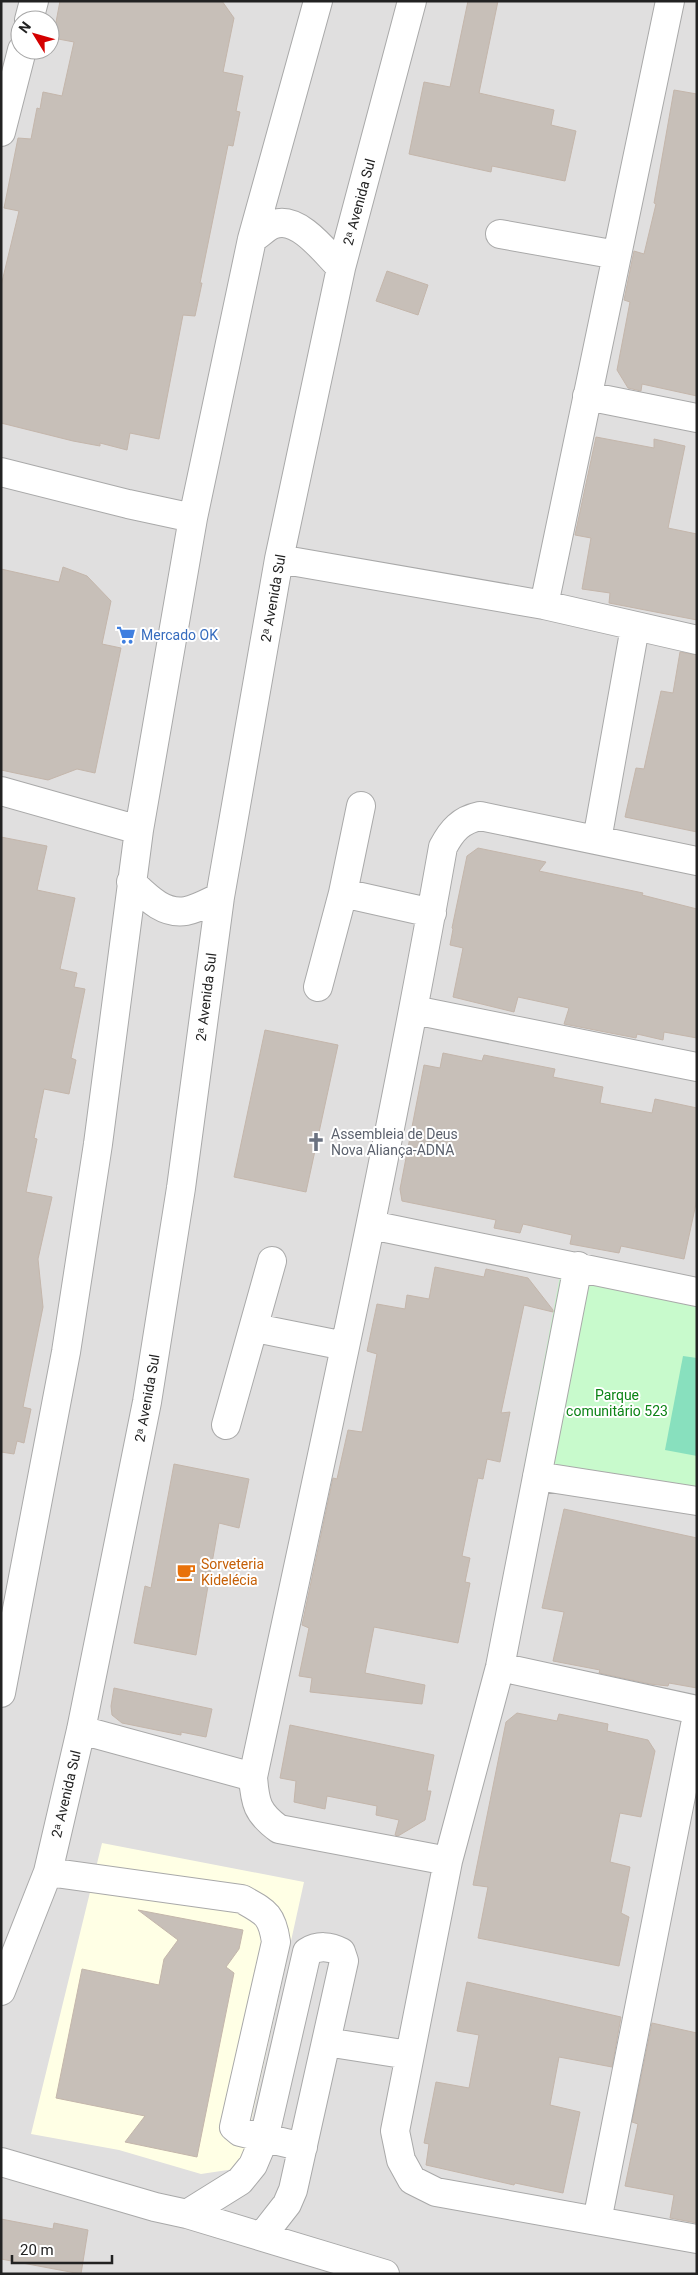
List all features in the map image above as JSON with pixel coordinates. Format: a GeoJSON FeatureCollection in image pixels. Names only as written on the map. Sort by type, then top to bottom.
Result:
{"type":"FeatureCollection","features":[{"type":"Feature","properties":{"kind":"street"},"geometry":{"type":"LineString","coordinates":[[1,1693],[9,1603],[68,1343],[98,1144],[131,882],[194,518],[252,239],[318,1]]}},
{"type":"Feature","properties":{"kind":"street","name":"2ᵃ Avenida Sul"},"geometry":{"type":"LineString","coordinates":[[1,1991],[48,1872],[81,1730],[147,1402],[181,1188],[220,897],[279,559],[341,268],[412,1]]}},
{"type":"Feature","properties":{"kind":"street"},"geometry":{"type":"LineString","coordinates":[[544,605],[670,1]]}},
{"type":"Feature","properties":{"kind":"street"},"geometry":{"type":"LineString","coordinates":[[1,132],[19,60]]}},
{"type":"Feature","properties":{"kind":"street"},"geometry":{"type":"LineString","coordinates":[[252,239],[276,223],[295,224],[312,238],[341,268]]}},
{"type":"Feature","properties":{"kind":"street"},"geometry":{"type":"LineString","coordinates":[[500,234],[617,255]]}},
{"type":"Feature","properties":{"kind":"street"},"geometry":{"type":"LineString","coordinates":[[587,396],[697,418]]}},
{"type":"Feature","properties":{"kind":"street"},"geometry":{"type":"LineString","coordinates":[[1,472],[128,504],[194,518]]}},
{"type":"Feature","properties":{"kind":"street"},"geometry":{"type":"LineString","coordinates":[[279,559],[544,605],[697,640]]}},
{"type":"Feature","properties":{"kind":"street"},"geometry":{"type":"LineString","coordinates":[[597,840],[635,627]]}},
{"type":"Feature","properties":{"kind":"street"},"geometry":{"type":"LineString","coordinates":[[1,792],[139,830]]}},
{"type":"Feature","properties":{"kind":"street"},"geometry":{"type":"LineString","coordinates":[[318,987],[343,893],[360,806]]}},
{"type":"Feature","properties":{"kind":"street"},"geometry":{"type":"LineString","coordinates":[[448,1861],[279,1829],[264,1818],[255,1801],[253,1777],[371,1225],[414,1010],[443,848],[449,835],[459,824],[470,818],[480,816],[697,861]]}},
{"type":"Feature","properties":{"kind":"street"},"geometry":{"type":"LineString","coordinates":[[131,882],[150,901],[166,909],[186,911],[220,897]]}},
{"type":"Feature","properties":{"kind":"street"},"geometry":{"type":"LineString","coordinates":[[343,893],[432,913]]}},
{"type":"Feature","properties":{"kind":"street"},"geometry":{"type":"LineString","coordinates":[[414,1010],[697,1067]]}},
{"type":"Feature","properties":{"kind":"street"},"geometry":{"type":"LineString","coordinates":[[371,1225],[578,1266],[697,1292]]}},
{"type":"Feature","properties":{"kind":"street"},"geometry":{"type":"LineString","coordinates":[[226,1425],[272,1261]]}},
{"type":"Feature","properties":{"kind":"street"},"geometry":{"type":"LineString","coordinates":[[578,1266],[500,1668],[448,1861],[395,2131],[401,2160],[412,2180],[436,2192],[697,2239]]}},
{"type":"Feature","properties":{"kind":"street"},"geometry":{"type":"LineString","coordinates":[[254,1328],[345,1346]]}},
{"type":"Feature","properties":{"kind":"street"},"geometry":{"type":"LineString","coordinates":[[537,1476],[697,1501]]}},
{"type":"Feature","properties":{"kind":"street"},"geometry":{"type":"LineString","coordinates":[[500,1668],[697,1710]]}},
{"type":"Feature","properties":{"kind":"street"},"geometry":{"type":"LineString","coordinates":[[598,2221],[697,1715]]}},
{"type":"Feature","properties":{"kind":"street"},"geometry":{"type":"LineString","coordinates":[[81,1730],[253,1777]]}},
{"type":"Feature","properties":{"kind":"street"},"geometry":{"type":"LineString","coordinates":[[48,1872],[242,1899],[261,1910],[273,1922],[276,1942],[234,2127],[240,2132],[264,2139],[303,2147]]}},
{"type":"Feature","properties":{"kind":"street"},"geometry":{"type":"LineString","coordinates":[[187,2214],[240,2181],[253,2165],[264,2139],[308,1952],[315,1947],[333,1947],[341,1952],[344,1962],[293,2190],[287,2204],[262,2236]]}},
{"type":"Feature","properties":{"kind":"street"},"geometry":{"type":"LineString","coordinates":[[326,2042],[409,2055]]}},
{"type":"Feature","properties":{"kind":"street"},"geometry":{"type":"LineString","coordinates":[[1,2162],[155,2207],[187,2214],[385,2274]]}},
{"type":"Feature","properties":{"kind":"shaded area"},"geometry":{"type":"Polygon","coordinates":[[[1,1],[697,1],[697,2274],[1,2274],[1,1]]]}},
{"type":"Feature","properties":{"kind":"shaded area"},"geometry":{"type":"Polygon","coordinates":[[[102,1843],[304,1882],[241,2168],[201,2174],[119,2150],[31,2134],[102,1843]]]}},
{"type":"Feature","properties":{"kind":"green space","name":"Parque comunitário 523"},"geometry":{"type":"Polygon","coordinates":[[[561,1270],[697,1300],[697,1500],[524,1467],[561,1270]]]}},
{"type":"Feature","properties":{"kind":"green space"},"geometry":{"type":"Polygon","coordinates":[[[683,1356],[697,1358],[697,1456],[665,1450],[683,1356]]]}},
{"type":"Feature","properties":{"kind":"building"},"geometry":{"type":"Polygon","coordinates":[[[60,1],[222,1],[234,18],[223,72],[243,76],[236,111],[240,112],[233,146],[228,145],[195,316],[183,315],[159,439],[130,433],[127,450],[100,443],[100,446],[73,441],[1,423],[1,286],[19,211],[4,208],[18,138],[31,139],[37,108],[40,109],[43,92],[62,96],[74,42],[60,39],[60,10],[58,10],[60,1]]]}},
{"type":"Feature","properties":{"kind":"building"},"geometry":{"type":"Polygon","coordinates":[[[468,1],[498,1],[479,93],[554,110],[551,125],[576,131],[565,181],[492,166],[491,172],[409,154],[424,82],[450,87],[468,1]]]}},
{"type":"Feature","properties":{"kind":"building"},"geometry":{"type":"Polygon","coordinates":[[[674,90],[697,94],[697,396],[642,384],[641,391],[628,388],[617,370],[630,302],[624,300],[634,251],[644,254],[656,204],[654,203],[674,90]]]}},
{"type":"Feature","properties":{"kind":"building"},"geometry":{"type":"Polygon","coordinates":[[[387,271],[428,285],[418,315],[376,301],[387,271]]]}},
{"type":"Feature","properties":{"kind":"building"},"geometry":{"type":"Polygon","coordinates":[[[596,437],[654,448],[654,439],[685,446],[668,528],[697,534],[697,620],[609,603],[610,593],[582,589],[591,538],[575,535],[596,437]]]}},
{"type":"Feature","properties":{"kind":"building"},"geometry":{"type":"Polygon","coordinates":[[[63,567],[87,576],[111,601],[102,644],[121,648],[95,773],[77,769],[48,780],[1,770],[1,569],[59,582],[63,567]]]}},
{"type":"Feature","properties":{"kind":"building"},"geometry":{"type":"Polygon","coordinates":[[[680,652],[697,655],[697,832],[625,817],[636,768],[644,769],[661,691],[673,693],[680,652]]]}},
{"type":"Feature","properties":{"kind":"building"},"geometry":{"type":"Polygon","coordinates":[[[1,837],[47,846],[37,890],[75,898],[60,969],[77,973],[74,987],[85,989],[71,1058],[76,1060],[69,1094],[44,1089],[34,1138],[37,1139],[26,1192],[52,1197],[38,1259],[43,1307],[23,1407],[31,1409],[24,1443],[17,1441],[14,1454],[1,1452],[1,837]]]}},
{"type":"Feature","properties":{"kind":"building"},"geometry":{"type":"Polygon","coordinates":[[[478,848],[546,862],[539,871],[643,893],[642,895],[697,909],[697,1038],[664,1032],[663,1040],[637,1034],[636,1038],[564,1024],[569,1008],[518,997],[514,1012],[453,997],[463,948],[450,945],[452,928],[467,856],[478,848]]]}},
{"type":"Feature","properties":{"kind":"building"},"geometry":{"type":"Polygon","coordinates":[[[265,1030],[338,1045],[306,1192],[234,1177],[265,1030]]]}},
{"type":"Feature","properties":{"kind":"building"},"geometry":{"type":"Polygon","coordinates":[[[443,1053],[482,1061],[484,1055],[555,1069],[553,1077],[603,1087],[600,1103],[652,1113],[655,1099],[697,1108],[697,1199],[684,1259],[621,1246],[619,1253],[570,1244],[572,1235],[523,1224],[520,1233],[494,1228],[496,1220],[402,1201],[400,1189],[424,1065],[440,1068],[443,1053]]]}},
{"type":"Feature","properties":{"kind":"building"},"geometry":{"type":"Polygon","coordinates":[[[435,1267],[484,1277],[486,1269],[528,1278],[553,1310],[553,1312],[524,1305],[501,1413],[510,1412],[500,1462],[487,1459],[483,1479],[478,1478],[462,1556],[470,1558],[465,1582],[470,1583],[458,1643],[374,1627],[365,1673],[425,1685],[422,1704],[310,1692],[312,1678],[299,1676],[309,1628],[302,1625],[333,1478],[337,1479],[348,1430],[362,1432],[377,1354],[367,1351],[377,1304],[405,1309],[407,1295],[429,1299],[435,1267]]]}},
{"type":"Feature","properties":{"kind":"building"},"geometry":{"type":"Polygon","coordinates":[[[174,1464],[249,1479],[239,1528],[219,1523],[196,1655],[134,1643],[145,1586],[151,1588],[174,1464]]]}},
{"type":"Feature","properties":{"kind":"building"},"geometry":{"type":"Polygon","coordinates":[[[564,1509],[697,1538],[697,1688],[669,1683],[668,1686],[650,1684],[599,1673],[600,1670],[553,1661],[564,1612],[542,1608],[564,1509]]]}},
{"type":"Feature","properties":{"kind":"building"},"geometry":{"type":"Polygon","coordinates":[[[114,1688],[212,1709],[206,1737],[181,1732],[181,1735],[122,1723],[112,1715],[111,1706],[114,1688]]]}},
{"type":"Feature","properties":{"kind":"building"},"geometry":{"type":"Polygon","coordinates":[[[517,1713],[557,1721],[559,1714],[608,1724],[607,1731],[648,1740],[655,1751],[641,1817],[620,1813],[610,1862],[630,1867],[621,1913],[629,1917],[619,1966],[478,1938],[488,1887],[473,1885],[506,1722],[517,1713]]]}},
{"type":"Feature","properties":{"kind":"building"},"geometry":{"type":"Polygon","coordinates":[[[290,1725],[434,1755],[427,1791],[431,1791],[425,1820],[398,1836],[395,1835],[399,1820],[376,1815],[377,1806],[327,1796],[325,1809],[294,1802],[296,1781],[280,1778],[290,1725]]]}},
{"type":"Feature","properties":{"kind":"building"},"geometry":{"type":"Polygon","coordinates":[[[138,1910],[243,1930],[239,1949],[226,1967],[234,1973],[197,2157],[125,2142],[145,2116],[56,2098],[82,1969],[159,1985],[164,1959],[178,1940],[138,1910]]]}},
{"type":"Feature","properties":{"kind":"building"},"geometry":{"type":"Polygon","coordinates":[[[467,1982],[621,2017],[612,2067],[559,2057],[550,2105],[580,2112],[563,2193],[515,2183],[514,2185],[426,2165],[429,2144],[424,2143],[436,2082],[469,2088],[479,2035],[457,2031],[467,1982]]]}},
{"type":"Feature","properties":{"kind":"building"},"geometry":{"type":"Polygon","coordinates":[[[652,2023],[697,2033],[697,2223],[670,2218],[674,2195],[625,2186],[638,2124],[632,2122],[652,2023]]]}},
{"type":"Feature","properties":{"kind":"building"},"geometry":{"type":"Polygon","coordinates":[[[1,2219],[53,2229],[54,2223],[88,2230],[81,2274],[1,2259],[1,2219]]]}},
{"type":"Feature","properties":{"kind":"place","name":"Mercado OK"},"geometry":{"type":"Point","coordinates":[126,635]}},
{"type":"Feature","properties":{"kind":"place","name":"Assembleia de Deus Nova Aliança-ADNA"},"geometry":{"type":"Point","coordinates":[316,1142]}},
{"type":"Feature","properties":{"kind":"place","name":"Sorveteria Kidelécia"},"geometry":{"type":"Point","coordinates":[186,1572]}}]}
